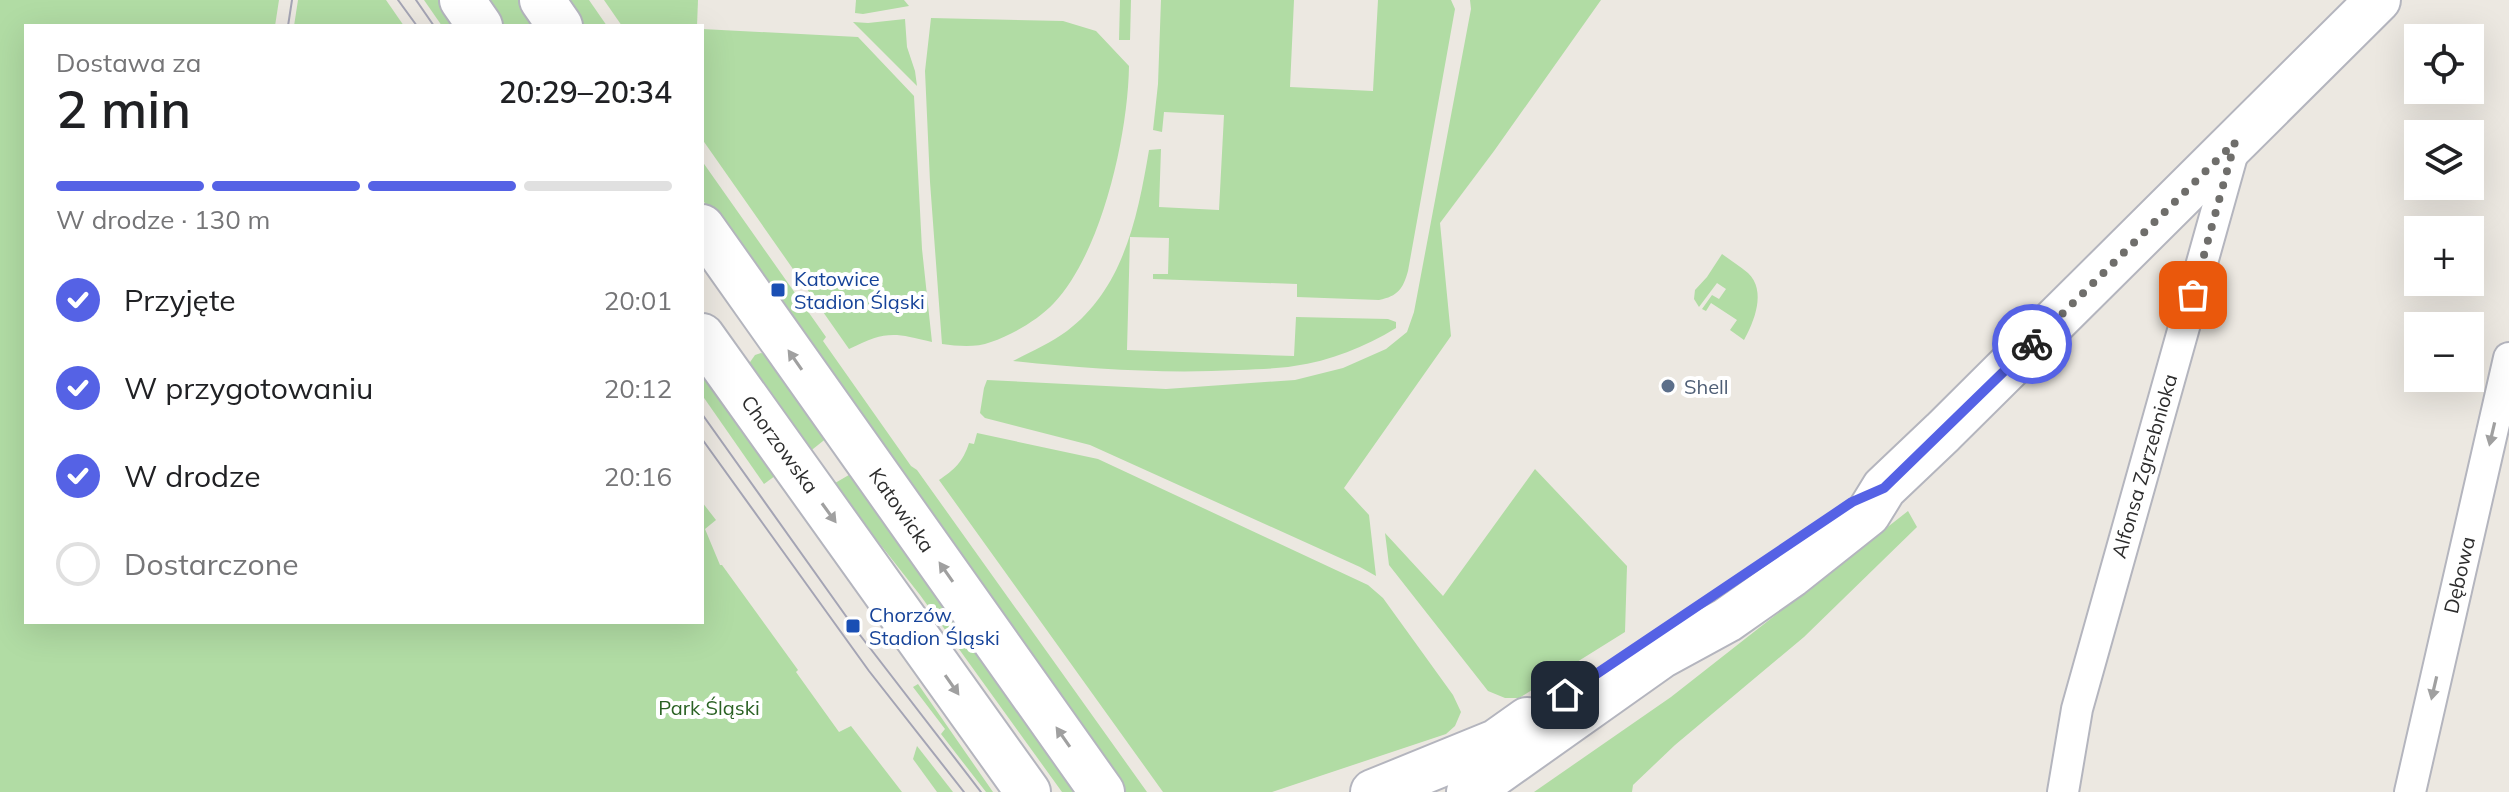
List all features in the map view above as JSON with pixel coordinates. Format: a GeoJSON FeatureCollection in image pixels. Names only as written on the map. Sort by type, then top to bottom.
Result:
{"type":"FeatureCollection","features":[{"type":"Feature","properties":{"kind":"main road"},"geometry":{"type":"LineString","coordinates":[[462,0],[479,24]]}},
{"type":"Feature","properties":{"kind":"main road"},"geometry":{"type":"LineString","coordinates":[[542,0],[559,24]]}},
{"type":"Feature","properties":{"kind":"main road"},"geometry":{"type":"LineString","coordinates":[[1469,792],[1661,656],[1727,620],[1791,575],[1868,514],[1884,488],[2378,0]]}},
{"type":"Feature","properties":{"kind":"main road","name":"Katowicka"},"geometry":{"type":"LineString","coordinates":[[704,230],[1102,792]]}},
{"type":"Feature","properties":{"kind":"main road"},"geometry":{"type":"LineString","coordinates":[[704,332],[751,296]]}},
{"type":"Feature","properties":{"kind":"main road","name":"Chorzowska"},"geometry":{"type":"LineString","coordinates":[[704,337],[1028,792]]}},
{"type":"Feature","properties":{"kind":"main road"},"geometry":{"type":"LineString","coordinates":[[1373,792],[1415,783],[1496,742],[1852,502],[1884,488]]}},
{"type":"Feature","properties":{"kind":"street","name":"Alfonsa Zgrzebnioka"},"geometry":{"type":"LineString","coordinates":[[2063,792],[2077,709],[2235,142]]}},
{"type":"Feature","properties":{"kind":"street","name":"Dębowa"},"geometry":{"type":"LineString","coordinates":[[2410,792],[2509,358]]}},
{"type":"Feature","properties":{"kind":"green space","name":"Park Śląski"},"geometry":{"type":"Polygon","coordinates":[[[0,0],[279,0],[275,24],[24,24],[24,624],[704,624],[704,505],[716,520],[705,529],[720,565],[798,670],[796,672],[839,732],[851,726],[902,792],[0,792],[0,0]]]}},
{"type":"Feature","properties":{"kind":"green space"},"geometry":{"type":"Polygon","coordinates":[[[298,0],[386,0],[403,24],[294,24],[298,0]]]}},
{"type":"Feature","properties":{"kind":"green space"},"geometry":{"type":"Polygon","coordinates":[[[424,0],[444,0],[461,24],[441,24],[424,0]]]}},
{"type":"Feature","properties":{"kind":"green space"},"geometry":{"type":"Polygon","coordinates":[[[483,0],[521,0],[538,24],[501,24],[483,0]]]}},
{"type":"Feature","properties":{"kind":"green space"},"geometry":{"type":"Polygon","coordinates":[[[563,0],[589,0],[606,24],[580,24],[563,0]]]}},
{"type":"Feature","properties":{"kind":"green space"},"geometry":{"type":"Polygon","coordinates":[[[604,0],[698,0],[697,24],[621,24],[604,0]]]}},
{"type":"Feature","properties":{"kind":"green space"},"geometry":{"type":"Polygon","coordinates":[[[856,0],[904,0],[909,6],[863,14],[855,13],[856,0]]]}},
{"type":"Feature","properties":{"kind":"green space"},"geometry":{"type":"Polygon","coordinates":[[[1120,0],[1131,0],[1130,40],[1119,40],[1120,0]]]}},
{"type":"Feature","properties":{"kind":"green space"},"geometry":{"type":"Polygon","coordinates":[[[1161,0],[1294,0],[1290,87],[1373,91],[1378,0],[1451,0],[1455,9],[1408,271],[1402,287],[1395,294],[1379,300],[1297,297],[1297,284],[1153,279],[1153,274],[1168,274],[1169,238],[1130,237],[1127,350],[1294,356],[1296,317],[1388,319],[1396,322],[1396,328],[1334,357],[1280,368],[1154,371],[1013,361],[1067,331],[1102,294],[1125,249],[1140,200],[1149,150],[1161,149],[1159,207],[1219,210],[1224,115],[1164,112],[1162,132],[1153,130],[1161,0]]]}},
{"type":"Feature","properties":{"kind":"green space"},"geometry":{"type":"Polygon","coordinates":[[[1470,0],[1601,0],[1440,223],[1451,336],[1344,488],[1369,515],[1376,576],[1090,445],[985,418],[980,413],[987,380],[1166,389],[1295,380],[1343,368],[1386,349],[1407,332],[1414,312],[1471,9],[1470,0]]]}},
{"type":"Feature","properties":{"kind":"green space"},"geometry":{"type":"Polygon","coordinates":[[[931,18],[1063,21],[1096,31],[1129,66],[1124,125],[1117,158],[1099,224],[1086,254],[1071,281],[1048,309],[1016,331],[979,345],[942,344],[925,71],[931,18]]]}},
{"type":"Feature","properties":{"kind":"green space"},"geometry":{"type":"Polygon","coordinates":[[[905,19],[907,47],[917,86],[853,22],[905,19]]]}},
{"type":"Feature","properties":{"kind":"green space"},"geometry":{"type":"Polygon","coordinates":[[[704,29],[858,37],[914,96],[922,249],[932,342],[889,335],[849,349],[704,142],[704,29]]]}},
{"type":"Feature","properties":{"kind":"green space"},"geometry":{"type":"Polygon","coordinates":[[[704,164],[826,337],[823,341],[911,466],[917,470],[1147,792],[1122,792],[704,202],[704,164]]]}},
{"type":"Feature","properties":{"kind":"green space"},"geometry":{"type":"Polygon","coordinates":[[[1722,254],[1748,273],[1757,289],[1755,316],[1744,340],[1730,330],[1737,320],[1711,303],[1706,311],[1702,309],[1712,295],[1719,299],[1726,289],[1717,283],[1699,307],[1694,299],[1695,290],[1722,254]]]}},
{"type":"Feature","properties":{"kind":"green space"},"geometry":{"type":"Polygon","coordinates":[[[755,355],[768,355],[828,437],[808,453],[748,365],[755,355]]]}},
{"type":"Feature","properties":{"kind":"green space"},"geometry":{"type":"Polygon","coordinates":[[[704,367],[779,473],[764,484],[704,398],[704,367]]]}},
{"type":"Feature","properties":{"kind":"green space"},"geometry":{"type":"Polygon","coordinates":[[[977,433],[1098,459],[1368,585],[1383,598],[1453,695],[1461,712],[1455,726],[1446,734],[1272,792],[1163,792],[939,480],[957,465],[969,443],[974,444],[977,433]]]}},
{"type":"Feature","properties":{"kind":"green space"},"geometry":{"type":"Polygon","coordinates":[[[1535,469],[1627,566],[1625,632],[1519,698],[1505,698],[1488,691],[1389,565],[1385,533],[1443,596],[1535,469]]]}},
{"type":"Feature","properties":{"kind":"green space"},"geometry":{"type":"Polygon","coordinates":[[[854,472],[1081,792],[1062,792],[920,595],[876,539],[845,508],[830,486],[854,472]]]}},
{"type":"Feature","properties":{"kind":"green space"},"geometry":{"type":"Polygon","coordinates":[[[1908,511],[1917,527],[1804,637],[1675,745],[1633,785],[1632,792],[1534,792],[1671,697],[1908,511]]]}},
{"type":"Feature","properties":{"kind":"green space"},"geometry":{"type":"Polygon","coordinates":[[[918,684],[993,792],[986,792],[941,734],[945,729],[913,687],[918,684]]]}},
{"type":"Feature","properties":{"kind":"green space"},"geometry":{"type":"Polygon","coordinates":[[[917,746],[953,792],[937,792],[913,759],[917,746]]]}},
{"type":"Feature","properties":{"kind":"tram line"},"geometry":{"type":"LineString","coordinates":[[288,24],[292,0]]}},
{"type":"Feature","properties":{"kind":"tram line"},"geometry":{"type":"LineString","coordinates":[[398,0],[416,24]]}},
{"type":"Feature","properties":{"kind":"tram line"},"geometry":{"type":"LineString","coordinates":[[416,0],[433,24]]}},
{"type":"Feature","properties":{"kind":"tram line"},"geometry":{"type":"LineString","coordinates":[[704,417],[853,626],[981,792]]}},
{"type":"Feature","properties":{"kind":"tram line"},"geometry":{"type":"LineString","coordinates":[[704,442],[869,671],[964,792]]}},
{"type":"Feature","properties":{"kind":"way so far"},"geometry":{"type":"LineString","coordinates":[[2032,344],[2235,142],[2193,295]]}},
{"type":"Feature","properties":{"kind":"place","name":"Katowice Stadion Śląski"},"geometry":{"type":"Point","coordinates":[778,290]}},
{"type":"Feature","properties":{"kind":"place","name":"Shell"},"geometry":{"type":"Point","coordinates":[1668,386]}},
{"type":"Feature","properties":{"kind":"place","name":"Chorzów Stadion Śląski"},"geometry":{"type":"Point","coordinates":[853,626]}},
{"type":"Feature","properties":{"kind":"route"},"geometry":{"type":"LineString","coordinates":[[1565,695],[1852,502],[1884,488],[2032,344]]}}]}
